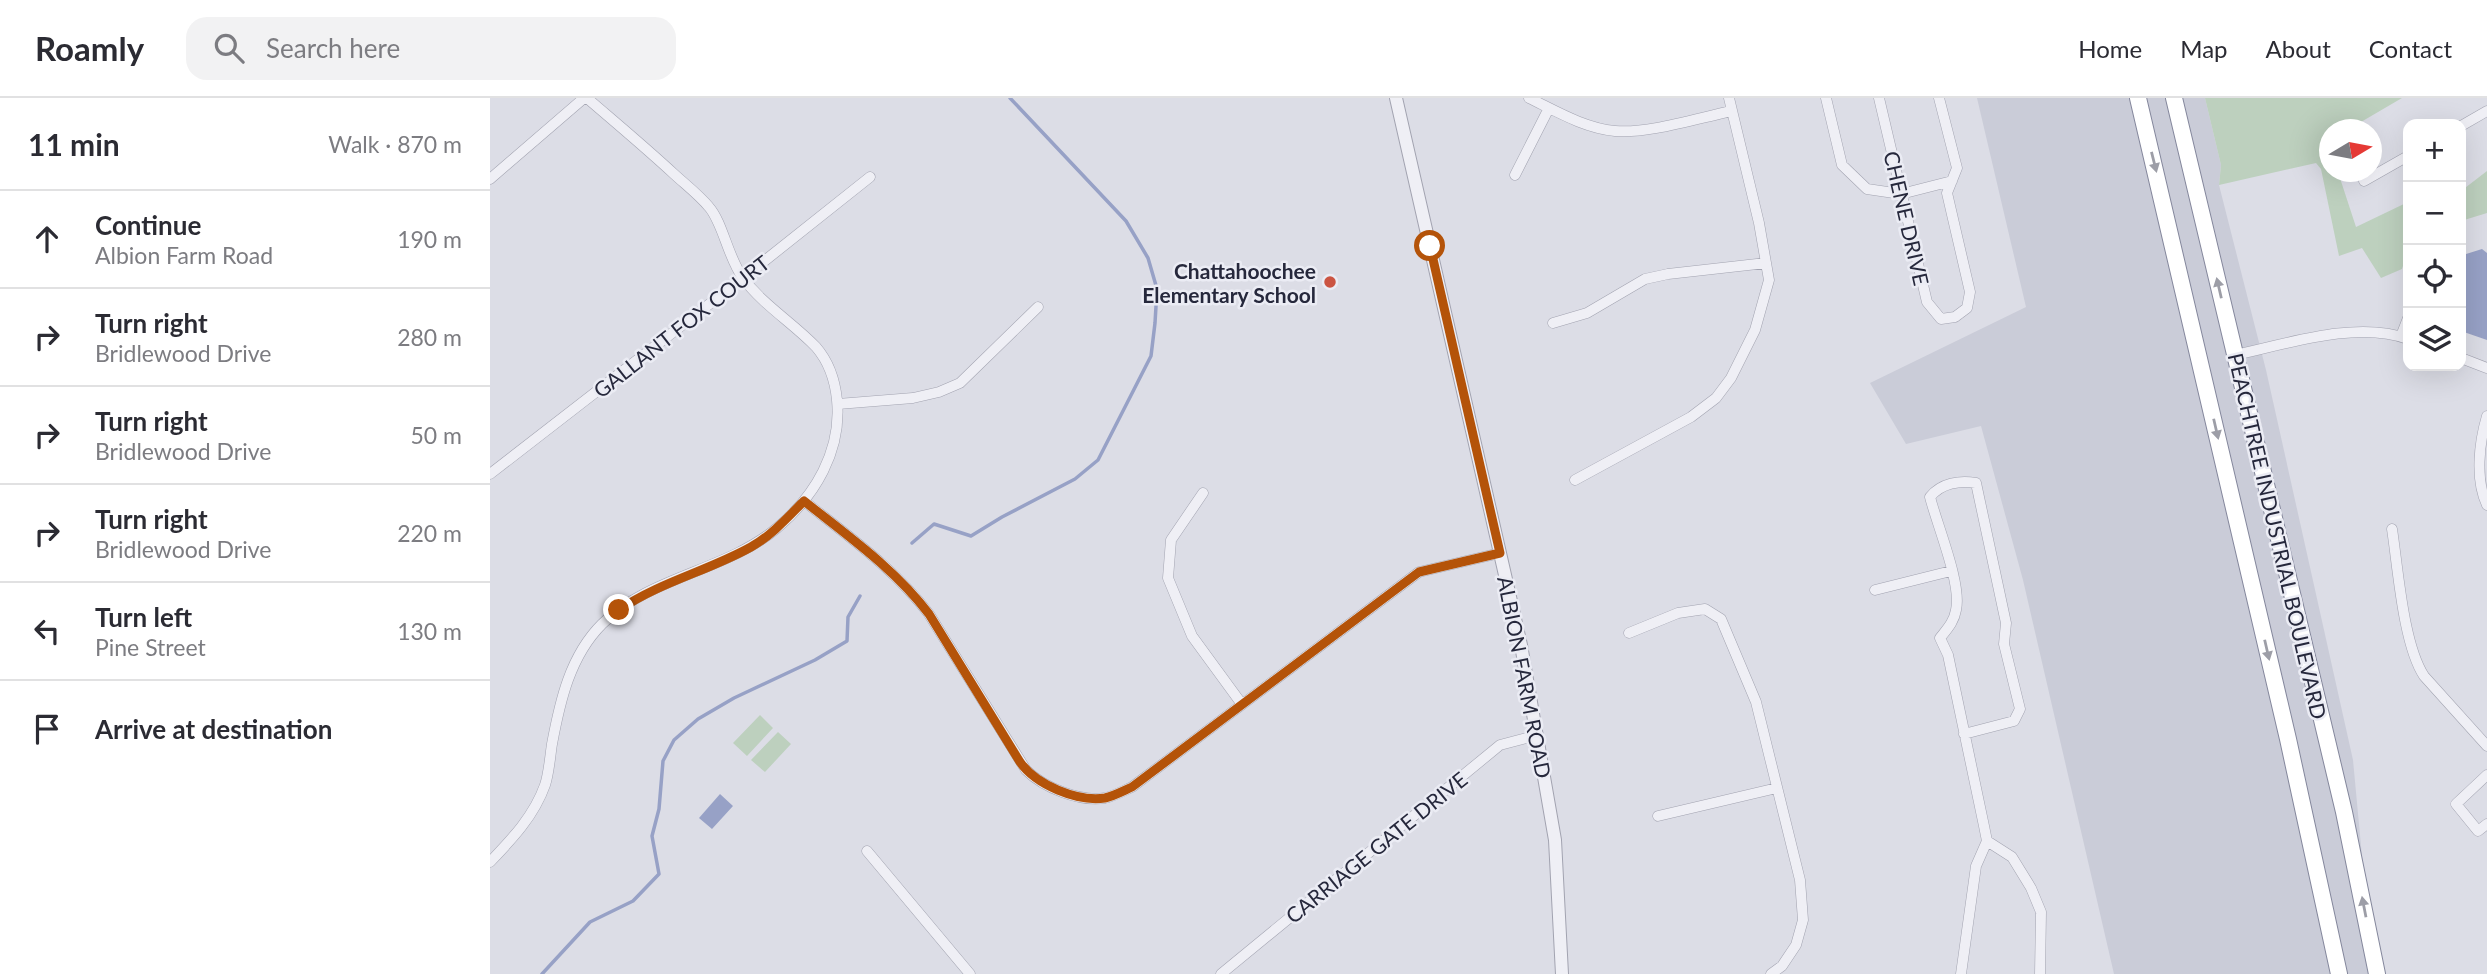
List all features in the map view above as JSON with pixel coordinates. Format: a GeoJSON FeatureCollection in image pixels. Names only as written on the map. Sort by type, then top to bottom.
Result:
{"type":"FeatureCollection","features":[{"type":"Feature","properties":{"kind":"highway","name":"PEACHTREE INDUSTRIAL BOULEVARD"},"geometry":{"type":"LineString","coordinates":[[2138,98],[2288,738],[2339,974]]}},
{"type":"Feature","properties":{"kind":"highway","name":"PEACHTREE INDUSTRIAL BOULEVARD"},"geometry":{"type":"LineString","coordinates":[[2174,98],[2344,812],[2377,974]]}},
{"type":"Feature","properties":{"kind":"street"},"geometry":{"type":"LineString","coordinates":[[490,179],[585,98],[711,208],[743,278],[785,321],[817,348],[832,372],[838,404],[838,425],[826,467],[804,501],[777,528],[752,547],[639,596],[602,624],[586,643],[562,695],[545,784],[532,815],[490,862]]}},
{"type":"Feature","properties":{"kind":"street","name":"ALBION FARM ROAD"},"geometry":{"type":"LineString","coordinates":[[1395,98],[1500,553],[1538,735],[1555,840],[1562,974]]}},
{"type":"Feature","properties":{"kind":"street"},"geometry":{"type":"LineString","coordinates":[[1529,98],[1574,120],[1613,131],[1633,131],[1732,111]]}},
{"type":"Feature","properties":{"kind":"street"},"geometry":{"type":"LineString","coordinates":[[1575,480],[1691,416],[1716,398],[1731,378],[1755,330],[1769,280],[1729,98]]}},
{"type":"Feature","properties":{"kind":"street"},"geometry":{"type":"LineString","coordinates":[[1826,98],[1842,165],[1867,189],[1901,194],[1952,181],[1957,168],[1939,98]]}},
{"type":"Feature","properties":{"kind":"street","name":"CHENE DRIVE"},"geometry":{"type":"LineString","coordinates":[[1879,98],[1927,302],[1941,319],[1955,317],[1967,308],[1970,292],[1947,193],[1952,181]]}},
{"type":"Feature","properties":{"kind":"street"},"geometry":{"type":"LineString","coordinates":[[1515,174],[1549,108]]}},
{"type":"Feature","properties":{"kind":"street"},"geometry":{"type":"LineString","coordinates":[[2466,123],[2487,111]]}},
{"type":"Feature","properties":{"kind":"street"},"geometry":{"type":"LineString","coordinates":[[2382,171],[2403,159]]}},
{"type":"Feature","properties":{"kind":"street","name":"GALLANT FOX COURT"},"geometry":{"type":"LineString","coordinates":[[490,474],[870,177]]}},
{"type":"Feature","properties":{"kind":"street"},"geometry":{"type":"LineString","coordinates":[[1553,323],[1587,313],[1645,279],[1766,263]]}},
{"type":"Feature","properties":{"kind":"street"},"geometry":{"type":"LineString","coordinates":[[838,404],[912,398],[939,392],[960,383],[1038,307]]}},
{"type":"Feature","properties":{"kind":"street"},"geometry":{"type":"LineString","coordinates":[[2235,355],[2327,335],[2372,332],[2403,337]]}},
{"type":"Feature","properties":{"kind":"street"},"geometry":{"type":"LineString","coordinates":[[2466,360],[2487,368]]}},
{"type":"Feature","properties":{"kind":"street"},"geometry":{"type":"LineString","coordinates":[[2487,416],[2481,437],[2481,493],[2487,505]]}},
{"type":"Feature","properties":{"kind":"street"},"geometry":{"type":"LineString","coordinates":[[1961,974],[1976,866],[1987,841],[1964,734],[1948,655],[1940,638],[1952,623],[1957,607],[1951,571],[1930,497],[1934,492],[1956,481],[1976,483],[2007,623],[2004,644],[2020,709],[2014,721],[1964,734]]}},
{"type":"Feature","properties":{"kind":"street"},"geometry":{"type":"LineString","coordinates":[[1203,493],[1171,540],[1168,578],[1192,636],[1241,704]]}},
{"type":"Feature","properties":{"kind":"street"},"geometry":{"type":"LineString","coordinates":[[804,501],[871,554],[914,594],[1026,770],[1045,785],[1090,798],[1105,798],[1132,787],[1419,572],[1500,553]]}},
{"type":"Feature","properties":{"kind":"street"},"geometry":{"type":"LineString","coordinates":[[2392,529],[2403,607],[2417,665],[2487,746]]}},
{"type":"Feature","properties":{"kind":"street"},"geometry":{"type":"LineString","coordinates":[[1875,590],[1951,571]]}},
{"type":"Feature","properties":{"kind":"street"},"geometry":{"type":"LineString","coordinates":[[1629,634],[1678,613],[1704,609],[1721,619],[1756,702],[1800,880],[1803,920],[1796,945],[1782,965],[1771,974]]}},
{"type":"Feature","properties":{"kind":"street","name":"CARRIAGE GATE DRIVE"},"geometry":{"type":"LineString","coordinates":[[1221,974],[1500,745],[1538,735]]}},
{"type":"Feature","properties":{"kind":"street"},"geometry":{"type":"LineString","coordinates":[[2487,775],[2456,804],[2478,831],[2487,824]]}},
{"type":"Feature","properties":{"kind":"street"},"geometry":{"type":"LineString","coordinates":[[1658,816],[1777,788]]}},
{"type":"Feature","properties":{"kind":"street"},"geometry":{"type":"LineString","coordinates":[[1987,841],[2012,857],[2031,888],[2041,912],[2040,974]]}},
{"type":"Feature","properties":{"kind":"street"},"geometry":{"type":"LineString","coordinates":[[867,851],[970,974]]}},
{"type":"Feature","properties":{"kind":"shaded area"},"geometry":{"type":"Polygon","coordinates":[[[1977,98],[2205,98],[2221,165],[2219,185],[2266,370],[2353,760],[2373,974],[2114,974],[2023,580],[1981,426],[1906,444],[1870,383],[2026,307],[1977,98]]]}},
{"type":"Feature","properties":{"kind":"green space"},"geometry":{"type":"Polygon","coordinates":[[[2205,98],[2402,98],[2366,119],[2319,119],[2319,167],[2316,163],[2219,185],[2221,165],[2205,98]]]}},
{"type":"Feature","properties":{"kind":"green space"},"geometry":{"type":"Polygon","coordinates":[[[2487,171],[2487,213],[2466,219],[2466,187],[2487,171]]]}},
{"type":"Feature","properties":{"kind":"green space"},"geometry":{"type":"Polygon","coordinates":[[[2324,182],[2341,182],[2356,227],[2403,204],[2402,269],[2381,278],[2362,248],[2339,256],[2324,182]]]}},
{"type":"Feature","properties":{"kind":"green space"},"geometry":{"type":"Polygon","coordinates":[[[760,715],[773,728],[747,756],[733,743],[760,715]]]}},
{"type":"Feature","properties":{"kind":"green space"},"geometry":{"type":"Polygon","coordinates":[[[778,732],[791,744],[765,772],[751,760],[778,732]]]}},
{"type":"Feature","properties":{"kind":"water"},"geometry":{"type":"Polygon","coordinates":[[[2482,249],[2487,253],[2487,340],[2466,333],[2466,254],[2482,249]]]}},
{"type":"Feature","properties":{"kind":"water"},"geometry":{"type":"Polygon","coordinates":[[[720,794],[733,806],[712,829],[699,818],[720,794]]]}},
{"type":"Feature","properties":{"kind":"waterway"},"geometry":{"type":"LineString","coordinates":[[912,543],[934,524],[971,536],[1075,479],[1098,460],[1151,356],[1157,289],[1148,258],[1126,221],[1010,98]]}},
{"type":"Feature","properties":{"kind":"waterway"},"geometry":{"type":"LineString","coordinates":[[542,974],[590,922],[633,901],[659,874],[652,836],[659,809],[663,761],[674,740],[698,719],[734,698],[815,660],[847,641],[848,617],[860,596]]}},
{"type":"Feature","properties":{"kind":"place","name":"Chattahoochee Elementary School"},"geometry":{"type":"Point","coordinates":[1330,282]}},
{"type":"Feature","properties":{"kind":"route"},"geometry":{"type":"LineString","coordinates":[[619,610],[639,596],[752,547],[777,528],[804,501],[871,554],[914,594],[1020,762],[1034,778],[1045,785],[1090,798],[1105,798],[1118,794],[1132,787],[1419,572],[1500,553],[1430,246]]}}]}
